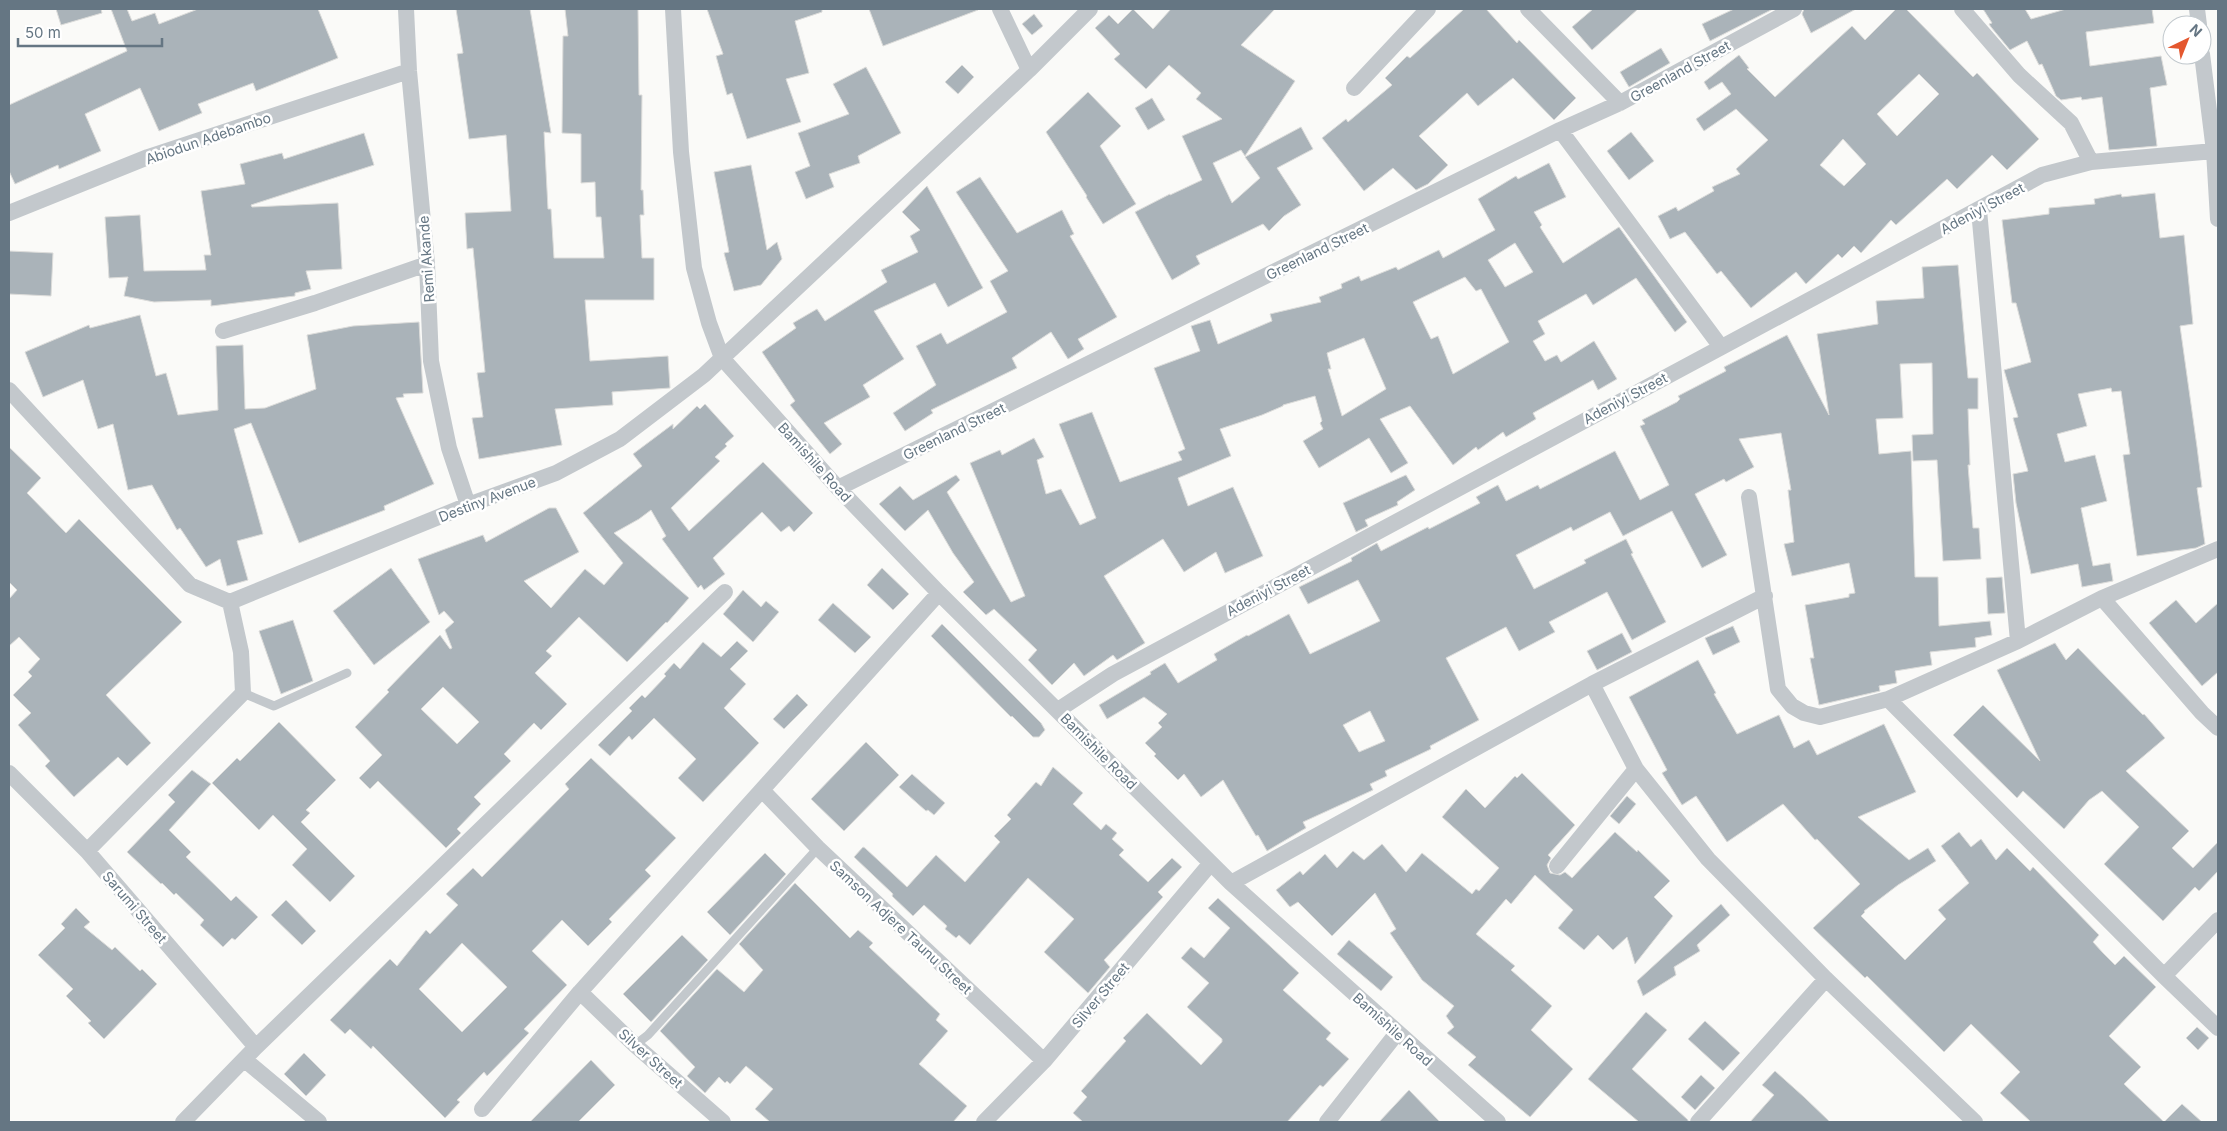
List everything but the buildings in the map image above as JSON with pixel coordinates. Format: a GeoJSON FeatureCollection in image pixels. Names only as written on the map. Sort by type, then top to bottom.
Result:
{"type":"FeatureCollection","features":[{"type":"Feature","properties":{"kind":"street","name":"Remi Akande"},"geometry":{"type":"LineString","coordinates":[[406,9],[409,71],[427,264],[431,361],[449,448],[468,505]]}},
{"type":"Feature","properties":{"kind":"street"},"geometry":{"type":"LineString","coordinates":[[673,9],[681,152],[694,268],[709,323],[722,358]]}},
{"type":"Feature","properties":{"kind":"street"},"geometry":{"type":"LineString","coordinates":[[1000,9],[1029,70]]}},
{"type":"Feature","properties":{"kind":"street","name":"Destiny Avenue"},"geometry":{"type":"LineString","coordinates":[[230,602],[468,505],[556,473],[620,439],[704,375],[1029,70],[1090,9]]}},
{"type":"Feature","properties":{"kind":"street"},"geometry":{"type":"LineString","coordinates":[[1354,88],[1428,9]]}},
{"type":"Feature","properties":{"kind":"street"},"geometry":{"type":"LineString","coordinates":[[1528,9],[1620,104]]}},
{"type":"Feature","properties":{"kind":"street","name":"Greenland Street"},"geometry":{"type":"LineString","coordinates":[[838,488],[1560,130],[1620,104],[1794,9]]}},
{"type":"Feature","properties":{"kind":"street"},"geometry":{"type":"LineString","coordinates":[[1962,9],[2019,75],[2071,123],[2091,162]]}},
{"type":"Feature","properties":{"kind":"street"},"geometry":{"type":"LineString","coordinates":[[2203,65],[2214,151],[2218,219]]}},
{"type":"Feature","properties":{"kind":"street","name":"Abiodun Adebambo"},"geometry":{"type":"LineString","coordinates":[[9,213],[148,157],[409,71]]}},
{"type":"Feature","properties":{"kind":"street"},"geometry":{"type":"LineString","coordinates":[[1560,130],[1721,347]]}},
{"type":"Feature","properties":{"kind":"street","name":"Adeniyi Street"},"geometry":{"type":"LineString","coordinates":[[1058,710],[1113,674],[2042,176],[2091,162],[2214,151]]}},
{"type":"Feature","properties":{"kind":"street"},"geometry":{"type":"LineString","coordinates":[[1979,210],[2018,641]]}},
{"type":"Feature","properties":{"kind":"street"},"geometry":{"type":"LineString","coordinates":[[223,331],[315,303],[427,264]]}},
{"type":"Feature","properties":{"kind":"street","name":"Bamishile Road"},"geometry":{"type":"LineString","coordinates":[[722,358],[838,488],[938,593],[1058,710],[1230,883],[1498,1122]]}},
{"type":"Feature","properties":{"kind":"street"},"geometry":{"type":"LineString","coordinates":[[9,390],[190,585],[230,602],[242,652],[243,693],[87,851]]}},
{"type":"Feature","properties":{"kind":"street"},"geometry":{"type":"LineString","coordinates":[[1749,497],[1778,689],[1792,706],[1804,714],[1820,716],[1888,699],[2018,641],[2102,598],[2218,549]]}},
{"type":"Feature","properties":{"kind":"street"},"geometry":{"type":"LineString","coordinates":[[183,1122],[256,1047],[725,592]]}},
{"type":"Feature","properties":{"kind":"street"},"geometry":{"type":"LineString","coordinates":[[482,1109],[580,992],[938,593]]}},
{"type":"Feature","properties":{"kind":"street"},"geometry":{"type":"LineString","coordinates":[[1230,883],[1592,684],[1765,596]]}},
{"type":"Feature","properties":{"kind":"street"},"geometry":{"type":"LineString","coordinates":[[2102,598],[2202,713],[2218,728]]}},
{"type":"Feature","properties":{"kind":"street"},"geometry":{"type":"LineString","coordinates":[[1592,684],[1636,769],[1708,859],[1826,979],[1975,1122]]}},
{"type":"Feature","properties":{"kind":"street"},"geometry":{"type":"LineString","coordinates":[[1888,699],[2218,1028]]}},
{"type":"Feature","properties":{"kind":"street"},"geometry":{"type":"LineString","coordinates":[[1558,866],[1636,769]]}},
{"type":"Feature","properties":{"kind":"street","name":"Sarumi Street"},"geometry":{"type":"LineString","coordinates":[[9,773],[87,851],[256,1047]]}},
{"type":"Feature","properties":{"kind":"street","name":"Samson Adjere Taunu Street"},"geometry":{"type":"LineString","coordinates":[[762,790],[818,848],[1044,1061]]}},
{"type":"Feature","properties":{"kind":"street","name":"Silver Street"},"geometry":{"type":"LineString","coordinates":[[984,1122],[1044,1061],[1211,863]]}},
{"type":"Feature","properties":{"kind":"street"},"geometry":{"type":"LineString","coordinates":[[2164,976],[2218,920]]}},
{"type":"Feature","properties":{"kind":"street"},"geometry":{"type":"LineString","coordinates":[[1698,1122],[1826,979]]}},
{"type":"Feature","properties":{"kind":"street","name":"Silver Street"},"geometry":{"type":"LineString","coordinates":[[580,992],[635,1045],[724,1122]]}},
{"type":"Feature","properties":{"kind":"street"},"geometry":{"type":"LineString","coordinates":[[1327,1122],[1397,1033]]}},
{"type":"Feature","properties":{"kind":"street"},"geometry":{"type":"LineString","coordinates":[[245,1060],[319,1122]]}},
{"type":"Feature","properties":{"kind":"lane"},"geometry":{"type":"LineString","coordinates":[[243,693],[274,706],[347,673]]}},
{"type":"Feature","properties":{"kind":"lane"},"geometry":{"type":"LineString","coordinates":[[635,1045],[654,1028],[818,848]]}}]}
